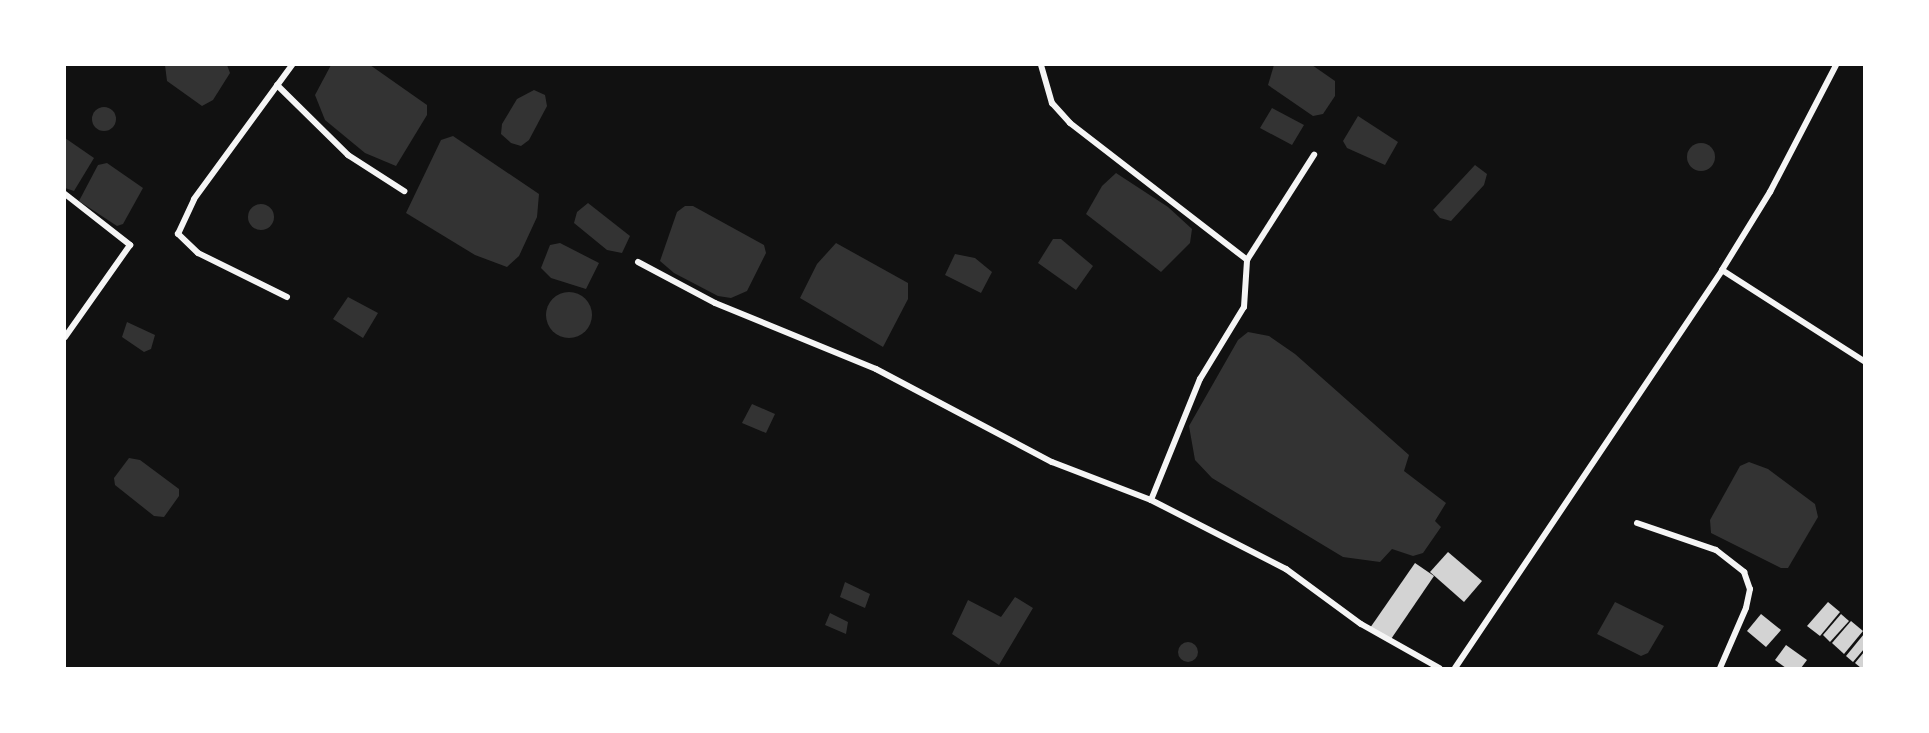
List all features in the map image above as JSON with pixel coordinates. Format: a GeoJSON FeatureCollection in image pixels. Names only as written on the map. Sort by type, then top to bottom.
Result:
{"type":"FeatureCollection","features":[{"type":"Feature","properties":{"kind":"street"},"geometry":{"type":"LineString","coordinates":[[287,297],[198,253],[178,234],[194,199],[292,65]]}},
{"type":"Feature","properties":{"kind":"street"},"geometry":{"type":"LineString","coordinates":[[1041,65],[1052,103],[1070,123],[1247,260]]}},
{"type":"Feature","properties":{"kind":"street"},"geometry":{"type":"LineString","coordinates":[[1455,668],[1722,270],[1770,192],[1836,65]]}},
{"type":"Feature","properties":{"kind":"street"},"geometry":{"type":"LineString","coordinates":[[276,85],[348,155],[404,191]]}},
{"type":"Feature","properties":{"kind":"street"},"geometry":{"type":"LineString","coordinates":[[1151,500],[1200,379],[1244,307],[1247,260],[1314,155]]}},
{"type":"Feature","properties":{"kind":"street"},"geometry":{"type":"LineString","coordinates":[[65,194],[130,245],[65,337]]}},
{"type":"Feature","properties":{"kind":"street"},"geometry":{"type":"LineString","coordinates":[[638,262],[704,298],[876,369],[1052,462],[1151,500],[1286,569],[1361,624],[1439,668]]}},
{"type":"Feature","properties":{"kind":"street"},"geometry":{"type":"LineString","coordinates":[[1722,270],[1864,361]]}},
{"type":"Feature","properties":{"kind":"street"},"geometry":{"type":"LineString","coordinates":[[1637,523],[1716,550],[1744,572],[1750,589],[1746,608],[1720,668]]}},
{"type":"Feature","properties":{"kind":"shaded area"},"geometry":{"type":"Polygon","coordinates":[[[165,65],[227,65],[230,73],[213,100],[202,106],[167,81],[165,65]]]}},
{"type":"Feature","properties":{"kind":"shaded area"},"geometry":{"type":"Polygon","coordinates":[[[331,65],[370,65],[427,105],[427,115],[396,166],[365,153],[325,120],[315,95],[331,65]]]}},
{"type":"Feature","properties":{"kind":"shaded area"},"geometry":{"type":"Polygon","coordinates":[[[1274,65],[1312,65],[1335,81],[1335,96],[1323,114],[1313,116],[1268,85],[1274,65]]]}},
{"type":"Feature","properties":{"kind":"shaded area"},"geometry":{"type":"Polygon","coordinates":[[[534,90],[545,95],[547,106],[529,140],[521,146],[511,143],[501,134],[502,124],[517,99],[534,90]]]}},
{"type":"Feature","properties":{"kind":"shaded area"},"geometry":{"type":"Polygon","coordinates":[[[104,107],[113,110],[116,119],[113,128],[104,131],[95,128],[92,119],[95,110],[104,107]]]}},
{"type":"Feature","properties":{"kind":"shaded area"},"geometry":{"type":"Polygon","coordinates":[[[1272,108],[1304,125],[1292,145],[1260,128],[1272,108]]]}},
{"type":"Feature","properties":{"kind":"shaded area"},"geometry":{"type":"Polygon","coordinates":[[[1358,116],[1398,142],[1385,165],[1347,148],[1343,141],[1358,116]]]}},
{"type":"Feature","properties":{"kind":"shaded area"},"geometry":{"type":"Polygon","coordinates":[[[453,136],[539,194],[537,217],[519,256],[507,267],[475,255],[406,213],[441,140],[453,136]]]}},
{"type":"Feature","properties":{"kind":"shaded area"},"geometry":{"type":"Polygon","coordinates":[[[65,138],[94,158],[74,191],[65,188],[65,138]]]}},
{"type":"Feature","properties":{"kind":"shaded area"},"geometry":{"type":"Polygon","coordinates":[[[1701,143],[1711,147],[1715,157],[1711,167],[1701,171],[1691,167],[1687,157],[1691,147],[1701,143]]]}},
{"type":"Feature","properties":{"kind":"shaded area"},"geometry":{"type":"Polygon","coordinates":[[[107,163],[143,188],[123,224],[117,226],[79,201],[98,165],[107,163]]]}},
{"type":"Feature","properties":{"kind":"shaded area"},"geometry":{"type":"Polygon","coordinates":[[[1475,165],[1487,174],[1484,185],[1451,221],[1440,218],[1433,210],[1475,165]]]}},
{"type":"Feature","properties":{"kind":"shaded area"},"geometry":{"type":"Polygon","coordinates":[[[1116,173],[1168,207],[1192,229],[1190,243],[1161,272],[1086,214],[1102,186],[1116,173]]]}},
{"type":"Feature","properties":{"kind":"shaded area"},"geometry":{"type":"Polygon","coordinates":[[[588,203],[630,236],[622,253],[607,250],[574,223],[577,212],[588,203]]]}},
{"type":"Feature","properties":{"kind":"shaded area"},"geometry":{"type":"Polygon","coordinates":[[[261,204],[270,208],[274,217],[270,226],[261,230],[252,226],[248,217],[252,208],[261,204]]]}},
{"type":"Feature","properties":{"kind":"shaded area"},"geometry":{"type":"Polygon","coordinates":[[[685,206],[693,206],[764,245],[766,253],[747,291],[731,298],[718,296],[674,273],[660,261],[677,212],[685,206]]]}},
{"type":"Feature","properties":{"kind":"shaded area"},"geometry":{"type":"Polygon","coordinates":[[[1053,239],[1061,239],[1093,266],[1076,290],[1038,263],[1053,239]]]}},
{"type":"Feature","properties":{"kind":"shaded area"},"geometry":{"type":"Polygon","coordinates":[[[560,243],[599,263],[586,289],[551,278],[541,268],[550,245],[560,243]]]}},
{"type":"Feature","properties":{"kind":"shaded area"},"geometry":{"type":"Polygon","coordinates":[[[836,243],[908,283],[908,299],[883,347],[800,298],[817,264],[836,243]]]}},
{"type":"Feature","properties":{"kind":"shaded area"},"geometry":{"type":"Polygon","coordinates":[[[955,254],[975,258],[992,272],[981,293],[945,275],[955,254]]]}},
{"type":"Feature","properties":{"kind":"shaded area"},"geometry":{"type":"Polygon","coordinates":[[[569,292],[585,299],[592,315],[585,331],[569,338],[553,331],[546,315],[553,299],[569,292]]]}},
{"type":"Feature","properties":{"kind":"shaded area"},"geometry":{"type":"Polygon","coordinates":[[[348,297],[378,313],[363,338],[333,319],[348,297]]]}},
{"type":"Feature","properties":{"kind":"shaded area"},"geometry":{"type":"Polygon","coordinates":[[[127,322],[155,335],[151,349],[144,352],[122,337],[127,322]]]}},
{"type":"Feature","properties":{"kind":"shaded area"},"geometry":{"type":"Polygon","coordinates":[[[1248,332],[1269,336],[1295,354],[1409,455],[1404,471],[1446,503],[1435,521],[1441,527],[1423,553],[1413,556],[1392,549],[1380,562],[1343,557],[1212,478],[1195,460],[1189,426],[1238,340],[1248,332]]]}},
{"type":"Feature","properties":{"kind":"shaded area"},"geometry":{"type":"Polygon","coordinates":[[[752,404],[775,414],[766,433],[742,423],[752,404]]]}},
{"type":"Feature","properties":{"kind":"shaded area"},"geometry":{"type":"Polygon","coordinates":[[[129,458],[140,460],[179,489],[179,496],[164,517],[154,516],[115,485],[114,478],[129,458]]]}},
{"type":"Feature","properties":{"kind":"shaded area"},"geometry":{"type":"Polygon","coordinates":[[[1749,462],[1768,469],[1815,504],[1818,517],[1788,568],[1781,568],[1711,533],[1710,520],[1740,466],[1749,462]]]}},
{"type":"Feature","properties":{"kind":"shaded area"},"geometry":{"type":"Polygon","coordinates":[[[845,582],[870,594],[865,608],[840,597],[845,582]]]}},
{"type":"Feature","properties":{"kind":"shaded area"},"geometry":{"type":"Polygon","coordinates":[[[1015,597],[1033,608],[999,665],[952,634],[968,600],[1001,617],[1015,597]]]}},
{"type":"Feature","properties":{"kind":"shaded area"},"geometry":{"type":"Polygon","coordinates":[[[1615,602],[1664,626],[1648,653],[1641,656],[1597,634],[1615,602]]]}},
{"type":"Feature","properties":{"kind":"shaded area"},"geometry":{"type":"Polygon","coordinates":[[[830,613],[848,622],[846,634],[825,625],[830,613]]]}},
{"type":"Feature","properties":{"kind":"shaded area"},"geometry":{"type":"Polygon","coordinates":[[[1188,642],[1195,645],[1198,652],[1195,659],[1188,662],[1181,659],[1178,652],[1181,645],[1188,642]]]}},
{"type":"Feature","properties":{"kind":"building"},"geometry":{"type":"Polygon","coordinates":[[[1448,552],[1482,581],[1464,602],[1430,572],[1448,552]]]}},
{"type":"Feature","properties":{"kind":"building"},"geometry":{"type":"Polygon","coordinates":[[[1415,563],[1434,576],[1389,642],[1370,628],[1415,563]]]}},
{"type":"Feature","properties":{"kind":"building"},"geometry":{"type":"Polygon","coordinates":[[[1828,602],[1840,612],[1820,636],[1807,626],[1828,602]]]}},
{"type":"Feature","properties":{"kind":"building"},"geometry":{"type":"Polygon","coordinates":[[[1761,614],[1781,630],[1766,647],[1747,631],[1761,614]]]}},
{"type":"Feature","properties":{"kind":"building"},"geometry":{"type":"Polygon","coordinates":[[[1841,614],[1849,621],[1830,642],[1823,635],[1841,614]]]}},
{"type":"Feature","properties":{"kind":"building"},"geometry":{"type":"Polygon","coordinates":[[[1851,621],[1863,631],[1844,654],[1832,643],[1851,621]]]}},
{"type":"Feature","properties":{"kind":"building"},"geometry":{"type":"Polygon","coordinates":[[[1864,634],[1864,649],[1853,662],[1846,656],[1864,634]]]}},
{"type":"Feature","properties":{"kind":"building"},"geometry":{"type":"Polygon","coordinates":[[[1786,645],[1807,660],[1801,668],[1786,668],[1775,660],[1786,645]]]}},
{"type":"Feature","properties":{"kind":"building"},"geometry":{"type":"Polygon","coordinates":[[[1864,652],[1864,668],[1861,668],[1855,663],[1864,652]]]}}]}
